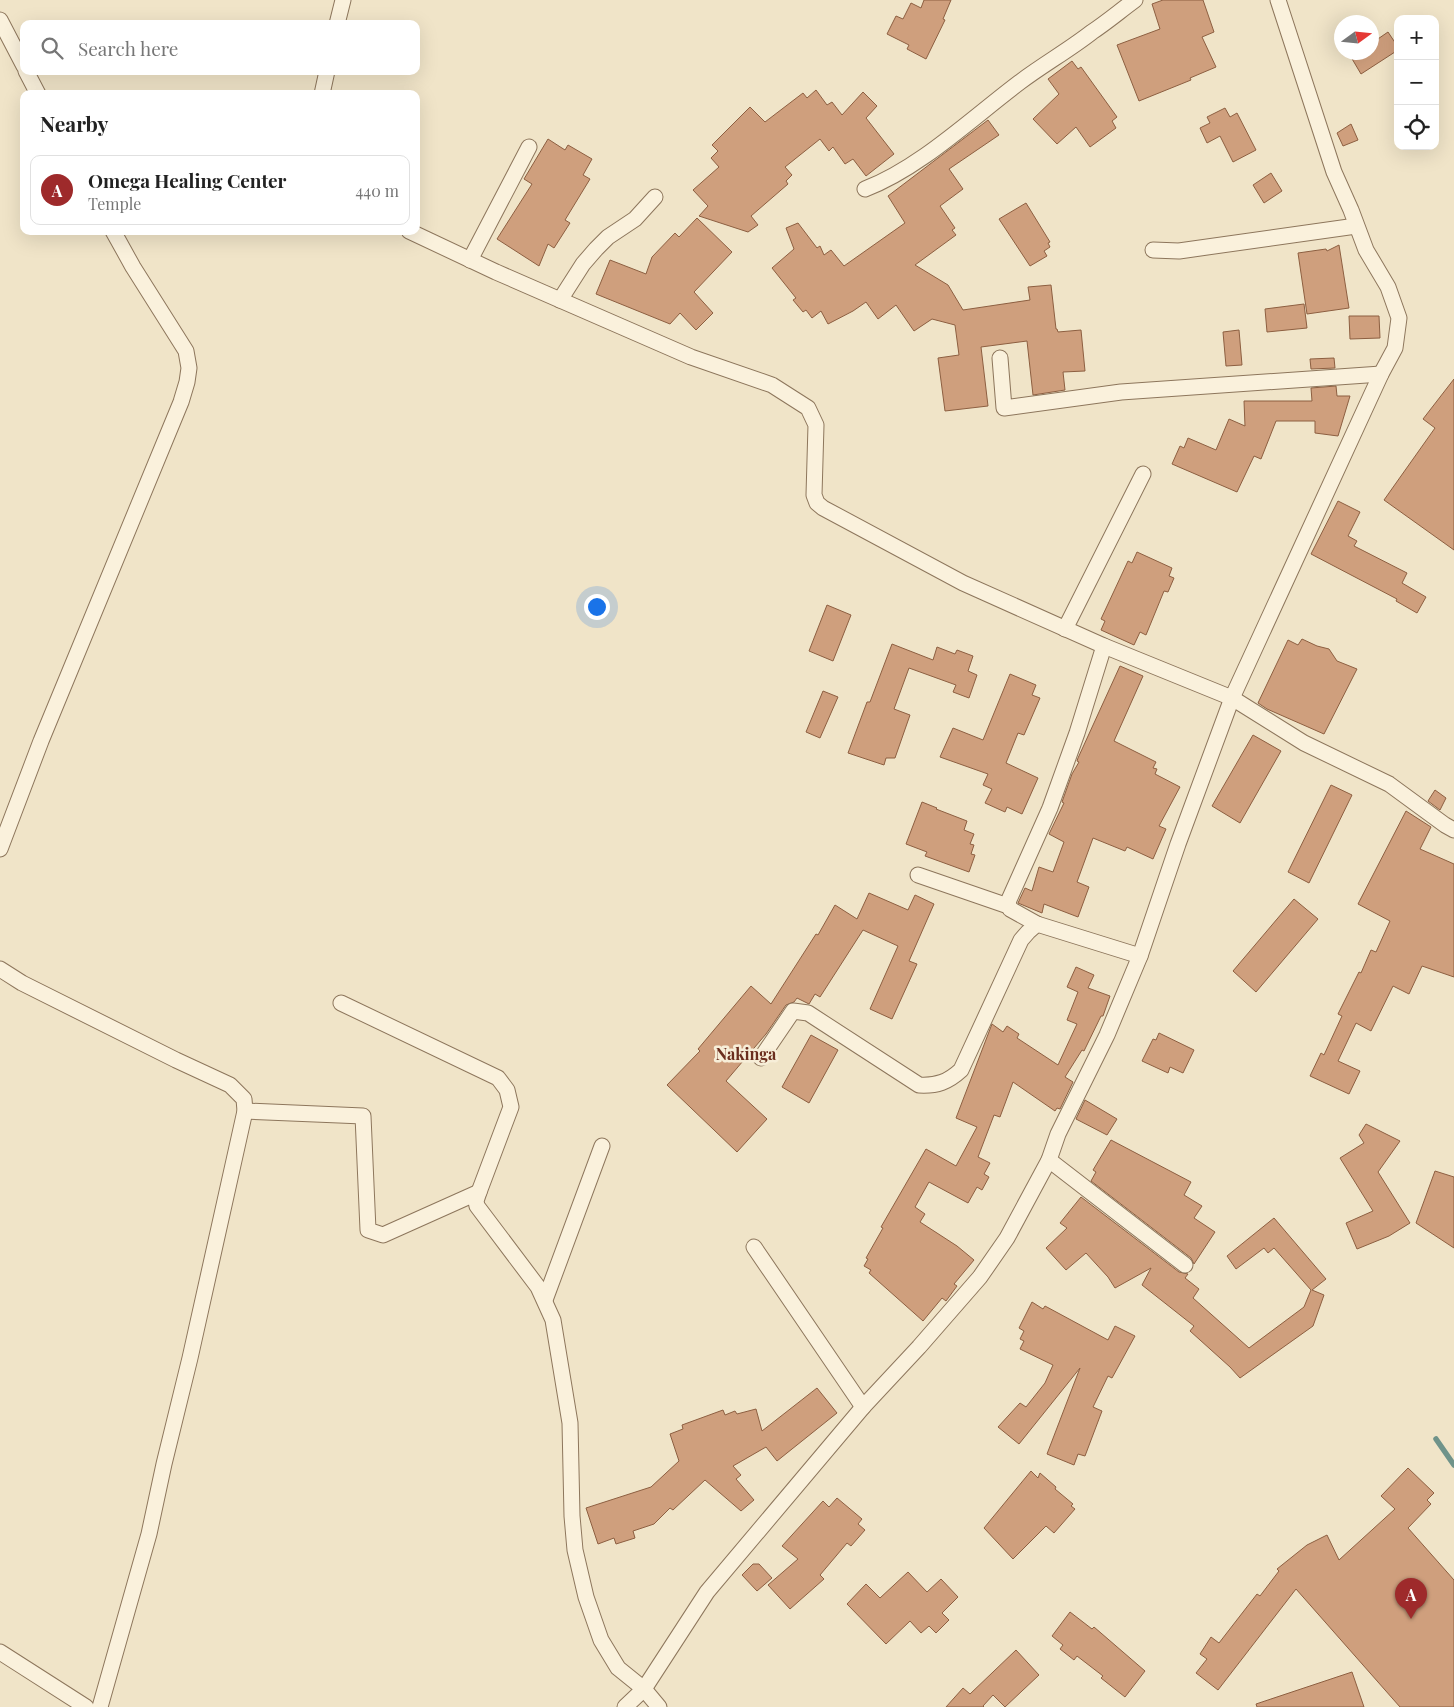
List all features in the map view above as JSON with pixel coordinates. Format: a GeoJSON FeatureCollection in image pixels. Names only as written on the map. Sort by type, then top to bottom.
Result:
{"type":"FeatureCollection","features":[{"type":"Feature","properties":{"kind":"street"},"geometry":{"type":"LineString","coordinates":[[338,20],[343,0]]}},
{"type":"Feature","properties":{"kind":"street"},"geometry":{"type":"LineString","coordinates":[[865,189],[885,181],[908,168],[1021,81],[1091,34],[1135,0]]}},
{"type":"Feature","properties":{"kind":"street"},"geometry":{"type":"LineString","coordinates":[[625,1707],[644,1689],[707,1592],[863,1407],[980,1277],[1007,1238],[1049,1160],[1058,1134],[1107,1034],[1140,956],[1178,844],[1232,698],[1381,374],[1395,348],[1398,318],[1388,287],[1366,250],[1356,226],[1352,210],[1334,172],[1278,0]]}},
{"type":"Feature","properties":{"kind":"street"},"geometry":{"type":"LineString","coordinates":[[0,20],[20,58]]}},
{"type":"Feature","properties":{"kind":"street"},"geometry":{"type":"LineString","coordinates":[[28,75],[36,90]]}},
{"type":"Feature","properties":{"kind":"street"},"geometry":{"type":"LineString","coordinates":[[323,90],[326,75]]}},
{"type":"Feature","properties":{"kind":"street"},"geometry":{"type":"LineString","coordinates":[[470,260],[529,147]]}},
{"type":"Feature","properties":{"kind":"street"},"geometry":{"type":"LineString","coordinates":[[560,300],[583,264],[596,249],[608,237],[635,219],[655,197]]}},
{"type":"Feature","properties":{"kind":"street"},"geometry":{"type":"LineString","coordinates":[[1153,250],[1180,251],[1356,226]]}},
{"type":"Feature","properties":{"kind":"street"},"geometry":{"type":"LineString","coordinates":[[0,849],[41,741],[188,382],[189,368],[186,351],[115,235]]}},
{"type":"Feature","properties":{"kind":"street"},"geometry":{"type":"LineString","coordinates":[[417,235],[691,358],[772,385],[808,408],[816,425],[814,495],[817,503],[823,508],[963,583],[1104,646],[1232,698],[1304,743],[1389,784],[1454,830]]}},
{"type":"Feature","properties":{"kind":"street"},"geometry":{"type":"LineString","coordinates":[[1000,358],[1004,408],[1121,392],[1381,374]]}},
{"type":"Feature","properties":{"kind":"street"},"geometry":{"type":"LineString","coordinates":[[1065,629],[1142,474]]}},
{"type":"Feature","properties":{"kind":"street"},"geometry":{"type":"LineString","coordinates":[[1008,906],[1008,902],[1050,808],[1104,646]]}},
{"type":"Feature","properties":{"kind":"street"},"geometry":{"type":"LineString","coordinates":[[918,875],[1008,906],[1037,924],[1140,956]]}},
{"type":"Feature","properties":{"kind":"street"},"geometry":{"type":"LineString","coordinates":[[761,1058],[793,1011],[808,1014],[919,1085],[931,1086],[946,1081],[961,1070],[1021,940],[1037,924]]}},
{"type":"Feature","properties":{"kind":"street"},"geometry":{"type":"LineString","coordinates":[[0,969],[30,987],[146,1046],[230,1085],[244,1099],[245,1111],[149,1534],[100,1707]]}},
{"type":"Feature","properties":{"kind":"street"},"geometry":{"type":"LineString","coordinates":[[341,1003],[498,1078],[507,1090],[511,1107],[476,1201],[481,1214],[538,1287],[553,1320],[570,1423],[572,1516],[576,1550],[586,1597],[601,1640],[618,1668],[644,1689],[659,1707]]}},
{"type":"Feature","properties":{"kind":"street"},"geometry":{"type":"LineString","coordinates":[[245,1111],[363,1116],[368,1230],[382,1235],[479,1192]]}},
{"type":"Feature","properties":{"kind":"street"},"geometry":{"type":"LineString","coordinates":[[545,1300],[602,1146]]}},
{"type":"Feature","properties":{"kind":"street"},"geometry":{"type":"LineString","coordinates":[[1049,1160],[1185,1265]]}},
{"type":"Feature","properties":{"kind":"street"},"geometry":{"type":"LineString","coordinates":[[754,1247],[863,1407]]}},
{"type":"Feature","properties":{"kind":"street"},"geometry":{"type":"LineString","coordinates":[[0,1652],[86,1707]]}},
{"type":"Feature","properties":{"kind":"building"},"geometry":{"type":"Polygon","coordinates":[[[924,0],[951,0],[943,19],[945,20],[926,59],[907,49],[909,45],[887,34],[896,16],[903,19],[911,3],[921,8],[924,0]]]}},
{"type":"Feature","properties":{"kind":"building"},"geometry":{"type":"Polygon","coordinates":[[[1163,0],[1203,0],[1214,32],[1202,37],[1216,67],[1190,78],[1191,80],[1139,101],[1117,45],[1160,29],[1152,4],[1163,0]]]}},
{"type":"Feature","properties":{"kind":"building"},"geometry":{"type":"Polygon","coordinates":[[[1388,32],[1394,41],[1394,53],[1361,74],[1353,60],[1379,60],[1379,38],[1388,32]]]}},
{"type":"Feature","properties":{"kind":"building"},"geometry":{"type":"Polygon","coordinates":[[[1072,61],[1078,69],[1081,67],[1117,117],[1112,121],[1116,128],[1090,147],[1076,127],[1057,144],[1033,119],[1059,94],[1048,79],[1072,61]]]}},
{"type":"Feature","properties":{"kind":"building"},"geometry":{"type":"Polygon","coordinates":[[[816,90],[827,105],[832,102],[842,115],[863,92],[877,106],[866,118],[894,154],[866,176],[853,159],[845,164],[833,147],[829,151],[820,139],[785,167],[792,175],[786,181],[788,184],[751,216],[758,225],[748,232],[699,216],[708,206],[693,190],[719,167],[711,158],[718,151],[712,145],[750,107],[765,122],[803,93],[807,98],[816,90]]]}},
{"type":"Feature","properties":{"kind":"building"},"geometry":{"type":"Polygon","coordinates":[[[1225,108],[1230,117],[1237,113],[1256,150],[1233,162],[1220,136],[1207,143],[1200,128],[1210,123],[1207,117],[1225,108]]]}},
{"type":"Feature","properties":{"kind":"building"},"geometry":{"type":"Polygon","coordinates":[[[988,120],[999,135],[949,169],[963,189],[940,206],[955,228],[952,230],[956,235],[915,265],[948,285],[963,310],[1030,300],[1028,287],[1051,285],[1056,329],[1058,332],[1081,330],[1085,371],[1063,372],[1065,390],[1033,395],[1027,341],[981,347],[988,406],[945,411],[938,358],[959,355],[955,325],[932,319],[914,331],[896,305],[878,319],[866,302],[828,324],[821,311],[812,318],[806,310],[803,312],[793,300],[796,298],[772,268],[794,249],[786,228],[798,223],[817,248],[820,246],[824,255],[831,250],[844,266],[905,223],[888,196],[988,120]]]}},
{"type":"Feature","properties":{"kind":"building"},"geometry":{"type":"Polygon","coordinates":[[[1351,124],[1358,140],[1343,146],[1337,133],[1351,124]]]}},
{"type":"Feature","properties":{"kind":"building"},"geometry":{"type":"Polygon","coordinates":[[[548,139],[565,150],[568,145],[592,159],[583,175],[590,179],[565,220],[570,223],[554,248],[548,244],[539,266],[497,239],[532,184],[524,179],[548,139]]]}},
{"type":"Feature","properties":{"kind":"building"},"geometry":{"type":"Polygon","coordinates":[[[1271,173],[1282,191],[1264,203],[1253,185],[1271,173]]]}},
{"type":"Feature","properties":{"kind":"building"},"geometry":{"type":"Polygon","coordinates":[[[1026,203],[1050,242],[1048,243],[1050,247],[1044,251],[1047,256],[1030,266],[999,219],[1026,203]]]}},
{"type":"Feature","properties":{"kind":"building"},"geometry":{"type":"Polygon","coordinates":[[[697,218],[732,252],[694,292],[713,313],[696,330],[680,313],[670,324],[596,294],[610,260],[646,274],[652,257],[675,233],[679,237],[697,218]]]}},
{"type":"Feature","properties":{"kind":"building"},"geometry":{"type":"Polygon","coordinates":[[[1339,245],[1349,308],[1307,314],[1298,253],[1326,249],[1327,251],[1339,245]]]}},
{"type":"Feature","properties":{"kind":"building"},"geometry":{"type":"Polygon","coordinates":[[[1304,304],[1307,328],[1267,332],[1265,309],[1304,304]]]}},
{"type":"Feature","properties":{"kind":"building"},"geometry":{"type":"Polygon","coordinates":[[[1349,316],[1379,316],[1380,338],[1350,339],[1349,316]]]}},
{"type":"Feature","properties":{"kind":"building"},"geometry":{"type":"Polygon","coordinates":[[[1239,330],[1242,365],[1226,366],[1223,332],[1239,330]]]}},
{"type":"Feature","properties":{"kind":"building"},"geometry":{"type":"Polygon","coordinates":[[[1334,358],[1335,368],[1311,369],[1310,359],[1334,358]]]}},
{"type":"Feature","properties":{"kind":"building"},"geometry":{"type":"Polygon","coordinates":[[[1454,379],[1454,550],[1384,500],[1435,428],[1423,419],[1454,379]]]}},
{"type":"Feature","properties":{"kind":"building"},"geometry":{"type":"Polygon","coordinates":[[[1336,386],[1337,396],[1350,396],[1338,436],[1315,433],[1315,421],[1276,421],[1261,459],[1254,456],[1237,492],[1172,464],[1180,446],[1184,448],[1188,438],[1216,450],[1229,419],[1245,426],[1244,401],[1312,401],[1311,388],[1336,386]]]}},
{"type":"Feature","properties":{"kind":"building"},"geometry":{"type":"Polygon","coordinates":[[[1338,501],[1360,512],[1348,536],[1357,541],[1354,546],[1407,573],[1402,583],[1426,597],[1417,613],[1396,601],[1397,599],[1311,554],[1338,501]]]}},
{"type":"Feature","properties":{"kind":"building"},"geometry":{"type":"Polygon","coordinates":[[[1137,552],[1172,568],[1169,576],[1174,578],[1168,592],[1164,591],[1146,635],[1140,632],[1134,645],[1101,630],[1105,621],[1101,619],[1128,561],[1132,563],[1137,552]]]}},
{"type":"Feature","properties":{"kind":"building"},"geometry":{"type":"Polygon","coordinates":[[[827,605],[851,615],[833,661],[809,651],[827,605]]]}},
{"type":"Feature","properties":{"kind":"building"},"geometry":{"type":"Polygon","coordinates":[[[1302,639],[1329,649],[1337,661],[1357,669],[1324,734],[1267,709],[1258,703],[1288,640],[1298,645],[1302,639]]]}},
{"type":"Feature","properties":{"kind":"building"},"geometry":{"type":"Polygon","coordinates":[[[892,644],[933,660],[937,647],[955,654],[957,650],[973,656],[968,671],[977,675],[969,698],[953,692],[956,685],[909,668],[894,709],[910,715],[895,758],[886,758],[884,765],[848,753],[892,644]]]}},
{"type":"Feature","properties":{"kind":"building"},"geometry":{"type":"Polygon","coordinates":[[[1120,666],[1143,676],[1114,741],[1156,762],[1153,768],[1157,769],[1155,774],[1180,787],[1159,826],[1166,829],[1153,859],[1127,847],[1125,851],[1093,838],[1077,882],[1089,887],[1078,917],[1044,904],[1042,913],[1018,903],[1025,888],[1032,891],[1039,867],[1053,872],[1064,842],[1049,834],[1064,803],[1062,802],[1072,774],[1079,762],[1077,761],[1078,758],[1120,666]]]}},
{"type":"Feature","properties":{"kind":"building"},"geometry":{"type":"Polygon","coordinates":[[[1010,674],[1036,685],[1032,695],[1040,698],[1024,735],[1018,733],[1006,763],[1038,778],[1022,814],[1007,807],[1005,812],[985,803],[992,789],[983,785],[988,774],[940,757],[953,728],[983,740],[1010,674]]]}},
{"type":"Feature","properties":{"kind":"building"},"geometry":{"type":"Polygon","coordinates":[[[823,691],[838,697],[820,738],[806,732],[823,691]]]}},
{"type":"Feature","properties":{"kind":"building"},"geometry":{"type":"Polygon","coordinates":[[[1253,735],[1281,751],[1240,823],[1212,806],[1253,735]]]}},
{"type":"Feature","properties":{"kind":"building"},"geometry":{"type":"Polygon","coordinates":[[[1331,785],[1352,795],[1309,883],[1288,872],[1331,785]]]}},
{"type":"Feature","properties":{"kind":"building"},"geometry":{"type":"Polygon","coordinates":[[[1435,790],[1446,798],[1440,810],[1428,801],[1435,790]]]}},
{"type":"Feature","properties":{"kind":"building"},"geometry":{"type":"Polygon","coordinates":[[[922,802],[967,821],[964,830],[974,834],[970,844],[974,845],[971,854],[975,855],[969,872],[925,856],[927,852],[906,844],[922,802]]]}},
{"type":"Feature","properties":{"kind":"building"},"geometry":{"type":"Polygon","coordinates":[[[1406,811],[1431,827],[1420,849],[1454,864],[1454,977],[1422,966],[1409,994],[1393,986],[1371,1031],[1356,1023],[1338,1061],[1360,1071],[1349,1094],[1310,1076],[1321,1053],[1324,1055],[1342,1016],[1338,1014],[1359,972],[1361,973],[1371,950],[1376,952],[1390,921],[1358,904],[1406,811]]]}},
{"type":"Feature","properties":{"kind":"building"},"geometry":{"type":"Polygon","coordinates":[[[869,893],[908,910],[915,895],[934,904],[909,961],[917,964],[892,1019],[870,1009],[898,946],[863,930],[820,997],[815,994],[809,1004],[797,998],[794,1002],[786,1005],[766,1034],[726,1081],[767,1119],[737,1152],[667,1085],[700,1051],[698,1049],[751,986],[771,1004],[816,934],[818,935],[835,905],[857,919],[869,893]]]}},
{"type":"Feature","properties":{"kind":"building"},"geometry":{"type":"Polygon","coordinates":[[[1294,899],[1318,919],[1256,992],[1233,971],[1294,899]]]}},
{"type":"Feature","properties":{"kind":"building"},"geometry":{"type":"Polygon","coordinates":[[[1076,967],[1094,975],[1088,988],[1110,996],[1103,1016],[1101,1016],[1084,1051],[1082,1050],[1065,1077],[1073,1082],[1060,1109],[1057,1108],[1055,1111],[1013,1082],[1000,1117],[994,1115],[978,1157],[990,1163],[984,1174],[989,1177],[982,1190],[977,1187],[968,1203],[929,1182],[915,1207],[925,1214],[920,1222],[957,1246],[974,1260],[954,1284],[957,1286],[946,1301],[942,1298],[923,1321],[869,1273],[871,1270],[864,1266],[868,1259],[866,1258],[883,1228],[881,1227],[926,1149],[956,1166],[977,1127],[956,1118],[992,1024],[1003,1032],[1007,1026],[1019,1034],[1017,1038],[1058,1065],[1077,1024],[1067,1020],[1078,992],[1067,987],[1076,967]]]}},
{"type":"Feature","properties":{"kind":"building"},"geometry":{"type":"Polygon","coordinates":[[[1159,1033],[1194,1050],[1183,1073],[1170,1067],[1168,1073],[1142,1061],[1153,1039],[1156,1040],[1159,1033]]]}},
{"type":"Feature","properties":{"kind":"building"},"geometry":{"type":"Polygon","coordinates":[[[811,1035],[838,1050],[809,1103],[782,1087],[811,1035]]]}},
{"type":"Feature","properties":{"kind":"building"},"geometry":{"type":"Polygon","coordinates":[[[1085,1100],[1117,1119],[1107,1135],[1076,1119],[1085,1100]]]}},
{"type":"Feature","properties":{"kind":"building"},"geometry":{"type":"Polygon","coordinates":[[[1366,1124],[1400,1141],[1378,1172],[1410,1223],[1389,1236],[1357,1249],[1346,1223],[1373,1211],[1340,1158],[1364,1143],[1359,1135],[1366,1124]]]}},
{"type":"Feature","properties":{"kind":"building"},"geometry":{"type":"Polygon","coordinates":[[[1111,1140],[1191,1182],[1184,1195],[1202,1206],[1194,1218],[1215,1232],[1194,1264],[1191,1258],[1091,1181],[1096,1172],[1093,1170],[1111,1140]]]}},
{"type":"Feature","properties":{"kind":"building"},"geometry":{"type":"Polygon","coordinates":[[[1435,1171],[1454,1177],[1454,1248],[1416,1223],[1435,1171]]]}},
{"type":"Feature","properties":{"kind":"building"},"geometry":{"type":"Polygon","coordinates":[[[1081,1197],[1179,1272],[1188,1274],[1185,1278],[1199,1289],[1193,1298],[1249,1348],[1304,1307],[1311,1290],[1274,1248],[1268,1253],[1264,1248],[1236,1269],[1227,1256],[1274,1218],[1326,1279],[1312,1290],[1324,1295],[1313,1326],[1240,1378],[1190,1331],[1194,1326],[1142,1285],[1151,1268],[1115,1288],[1108,1277],[1086,1253],[1066,1270],[1046,1248],[1067,1228],[1060,1223],[1081,1197]]]}},
{"type":"Feature","properties":{"kind":"building"},"geometry":{"type":"Polygon","coordinates":[[[1032,1302],[1043,1309],[1045,1306],[1108,1340],[1115,1326],[1135,1336],[1112,1378],[1108,1376],[1093,1407],[1102,1411],[1085,1456],[1078,1454],[1074,1465],[1047,1454],[1080,1368],[1019,1444],[998,1427],[1020,1403],[1026,1407],[1045,1383],[1053,1365],[1020,1349],[1024,1341],[1020,1339],[1024,1331],[1019,1328],[1032,1302]]]}},
{"type":"Feature","properties":{"kind":"building"},"geometry":{"type":"Polygon","coordinates":[[[817,1388],[837,1413],[777,1461],[766,1447],[733,1466],[741,1475],[736,1479],[754,1500],[741,1511],[705,1480],[673,1510],[670,1508],[654,1524],[633,1531],[635,1538],[616,1544],[614,1538],[598,1544],[586,1508],[651,1487],[679,1461],[670,1434],[683,1429],[682,1425],[723,1410],[725,1415],[735,1411],[737,1414],[756,1409],[762,1431],[817,1388]]]}},
{"type":"Feature","properties":{"kind":"building"},"geometry":{"type":"Polygon","coordinates":[[[1408,1468],[1434,1493],[1427,1500],[1431,1504],[1408,1528],[1454,1580],[1454,1707],[1400,1707],[1296,1589],[1218,1690],[1196,1673],[1207,1659],[1200,1654],[1211,1637],[1219,1643],[1257,1594],[1260,1596],[1279,1571],[1277,1569],[1307,1545],[1327,1535],[1339,1560],[1395,1509],[1381,1496],[1408,1468]]]}},
{"type":"Feature","properties":{"kind":"building"},"geometry":{"type":"Polygon","coordinates":[[[1031,1471],[1038,1478],[1040,1473],[1073,1504],[1071,1506],[1075,1509],[1054,1533],[1046,1526],[1013,1559],[984,1528],[1031,1471]]]}},
{"type":"Feature","properties":{"kind":"building"},"geometry":{"type":"Polygon","coordinates":[[[837,1498],[862,1519],[858,1524],[865,1530],[851,1546],[847,1543],[820,1575],[824,1579],[790,1609],[768,1585],[798,1559],[782,1546],[823,1501],[829,1507],[837,1498]]]}},
{"type":"Feature","properties":{"kind":"building"},"geometry":{"type":"Polygon","coordinates":[[[753,1564],[759,1564],[772,1578],[757,1591],[742,1575],[753,1564]]]}},
{"type":"Feature","properties":{"kind":"building"},"geometry":{"type":"Polygon","coordinates":[[[908,1572],[927,1592],[941,1579],[958,1597],[942,1613],[949,1620],[936,1633],[929,1626],[921,1633],[910,1621],[886,1644],[847,1604],[866,1584],[880,1598],[908,1572]]]}},
{"type":"Feature","properties":{"kind":"building"},"geometry":{"type":"Polygon","coordinates":[[[1070,1612],[1092,1629],[1094,1627],[1145,1671],[1125,1697],[1101,1678],[1103,1676],[1077,1656],[1074,1660],[1060,1649],[1063,1645],[1052,1636],[1070,1612]]]}},
{"type":"Feature","properties":{"kind":"building"},"geometry":{"type":"Polygon","coordinates":[[[1016,1650],[1039,1675],[1005,1707],[993,1695],[984,1707],[946,1707],[963,1688],[970,1694],[1016,1650]]]}},
{"type":"Feature","properties":{"kind":"building"},"geometry":{"type":"Polygon","coordinates":[[[1352,1672],[1364,1707],[1257,1707],[1256,1704],[1352,1672]]]}},
{"type":"Feature","properties":{"kind":"waterway"},"geometry":{"type":"LineString","coordinates":[[1436,1439],[1454,1465]]}},
{"type":"Feature","properties":{"kind":"place","name":"Omega Healing Center"},"geometry":{"type":"Point","coordinates":[1411,1619]}},
{"type":"Feature","properties":{"kind":"district","name":"Nakinga"},"geometry":{"type":"Point","coordinates":[746,1053]}}]}
